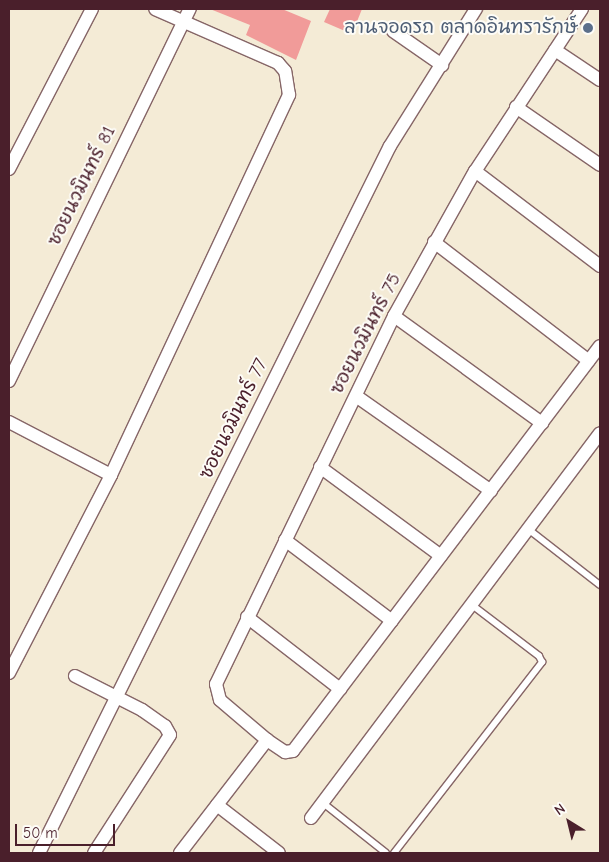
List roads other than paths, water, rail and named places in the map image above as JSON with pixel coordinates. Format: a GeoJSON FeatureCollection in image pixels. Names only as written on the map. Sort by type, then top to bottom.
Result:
{"type":"FeatureCollection","features":[{"type":"Feature","properties":{"kind":"street"},"geometry":{"type":"LineString","coordinates":[[9,169],[92,9]]}},
{"type":"Feature","properties":{"kind":"street"},"geometry":{"type":"LineString","coordinates":[[9,674],[111,475],[288,95],[285,71],[278,63],[155,9]]}},
{"type":"Feature","properties":{"kind":"street","name":"ซอยนวมินทร์ 81"},"geometry":{"type":"LineString","coordinates":[[9,381],[190,9]]}},
{"type":"Feature","properties":{"kind":"street","name":"ซอยนวมินทร์ 77"},"geometry":{"type":"LineString","coordinates":[[39,853],[390,146],[476,9]]}},
{"type":"Feature","properties":{"kind":"street","name":"ซอยนวมินทร์ 75"},"geometry":{"type":"LineString","coordinates":[[267,740],[220,700],[216,684],[394,316],[434,242],[475,171],[582,9]]}},
{"type":"Feature","properties":{"kind":"street"},"geometry":{"type":"LineString","coordinates":[[393,31],[442,65]]}},
{"type":"Feature","properties":{"kind":"street"},"geometry":{"type":"LineString","coordinates":[[554,50],[600,80]]}},
{"type":"Feature","properties":{"kind":"street"},"geometry":{"type":"LineString","coordinates":[[516,107],[600,164]]}},
{"type":"Feature","properties":{"kind":"street"},"geometry":{"type":"LineString","coordinates":[[475,171],[600,266]]}},
{"type":"Feature","properties":{"kind":"street"},"geometry":{"type":"LineString","coordinates":[[434,242],[589,361]]}},
{"type":"Feature","properties":{"kind":"street"},"geometry":{"type":"LineString","coordinates":[[394,316],[542,423]]}},
{"type":"Feature","properties":{"kind":"street"},"geometry":{"type":"LineString","coordinates":[[180,853],[267,740],[285,752],[293,751],[600,346]]}},
{"type":"Feature","properties":{"kind":"street"},"geometry":{"type":"LineString","coordinates":[[356,396],[491,491]]}},
{"type":"Feature","properties":{"kind":"street"},"geometry":{"type":"LineString","coordinates":[[9,422],[111,475]]}},
{"type":"Feature","properties":{"kind":"street"},"geometry":{"type":"LineString","coordinates":[[311,818],[600,433]]}},
{"type":"Feature","properties":{"kind":"street"},"geometry":{"type":"LineString","coordinates":[[320,467],[441,556]]}},
{"type":"Feature","properties":{"kind":"street"},"geometry":{"type":"LineString","coordinates":[[285,540],[392,621]]}},
{"type":"Feature","properties":{"kind":"street"},"geometry":{"type":"LineString","coordinates":[[247,617],[340,689]]}},
{"type":"Feature","properties":{"kind":"street"},"geometry":{"type":"LineString","coordinates":[[75,676],[117,695],[158,720],[170,735],[94,853]]}},
{"type":"Feature","properties":{"kind":"street"},"geometry":{"type":"LineString","coordinates":[[217,806],[279,853]]}},
{"type":"Feature","properties":{"kind":"lane"},"geometry":{"type":"LineString","coordinates":[[528,529],[600,585]]}},
{"type":"Feature","properties":{"kind":"lane"},"geometry":{"type":"LineString","coordinates":[[394,853],[542,662],[539,656],[472,605]]}},
{"type":"Feature","properties":{"kind":"lane"},"geometry":{"type":"LineString","coordinates":[[323,803],[386,853]]}},
{"type":"Feature","properties":{"kind":"place","name":"ลานจอดรถ ตลาดอินทรารักษ์"},"geometry":{"type":"Point","coordinates":[588,28]}}]}
